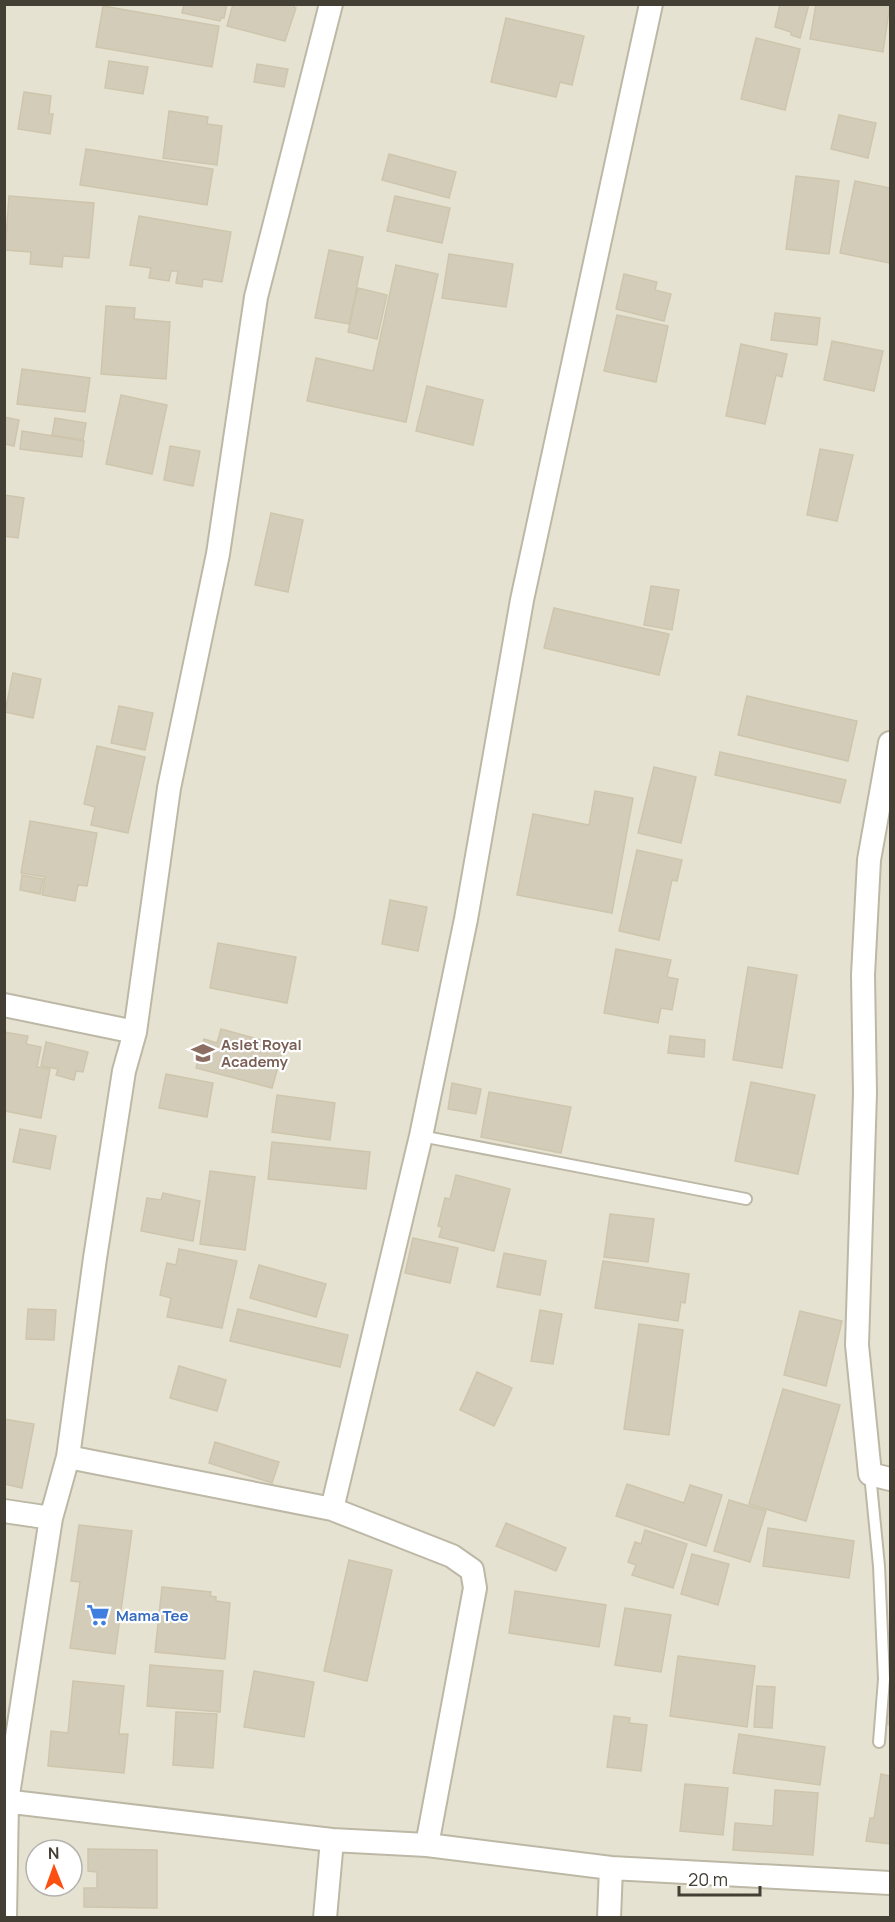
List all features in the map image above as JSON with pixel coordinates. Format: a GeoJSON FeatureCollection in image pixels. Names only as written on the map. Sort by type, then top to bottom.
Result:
{"type":"FeatureCollection","features":[{"type":"Feature","properties":{"kind":"street"},"geometry":{"type":"LineString","coordinates":[[5,1917],[6,1801],[51,1518],[68,1457],[95,1258],[124,1071],[135,1032],[169,788],[218,554],[256,297],[332,4]]}},
{"type":"Feature","properties":{"kind":"street"},"geometry":{"type":"LineString","coordinates":[[332,1509],[421,1136],[466,919],[522,600],[651,4]]}},
{"type":"Feature","properties":{"kind":"street"},"geometry":{"type":"LineString","coordinates":[[880,1477],[857,1345],[866,1093],[862,975],[869,861],[891,743]]}},
{"type":"Feature","properties":{"kind":"street"},"geometry":{"type":"LineString","coordinates":[[4,1005],[135,1032]]}},
{"type":"Feature","properties":{"kind":"street"},"geometry":{"type":"LineString","coordinates":[[68,1457],[332,1509],[452,1556],[472,1570],[475,1588],[427,1845]]}},
{"type":"Feature","properties":{"kind":"street"},"geometry":{"type":"LineString","coordinates":[[4,1511],[51,1518]]}},
{"type":"Feature","properties":{"kind":"street"},"geometry":{"type":"LineString","coordinates":[[6,1801],[332,1840],[427,1845],[610,1868],[891,1882]]}},
{"type":"Feature","properties":{"kind":"street"},"geometry":{"type":"LineString","coordinates":[[325,1917],[332,1840]]}},
{"type":"Feature","properties":{"kind":"street"},"geometry":{"type":"LineString","coordinates":[[609,1917],[610,1868]]}},
{"type":"Feature","properties":{"kind":"lane"},"geometry":{"type":"LineString","coordinates":[[421,1136],[746,1199]]}},
{"type":"Feature","properties":{"kind":"lane"},"geometry":{"type":"LineString","coordinates":[[879,1742],[884,1679],[879,1566],[880,1477]]}},
{"type":"Feature","properties":{"kind":"shaded area"},"geometry":{"type":"Polygon","coordinates":[[[5,5],[890,5],[890,1917],[5,1918],[5,5]]]}},
{"type":"Feature","properties":{"kind":"building"},"geometry":{"type":"Polygon","coordinates":[[[184,4],[227,4],[224,18],[220,21],[182,13],[184,4]]]}},
{"type":"Feature","properties":{"kind":"building"},"geometry":{"type":"Polygon","coordinates":[[[233,4],[295,4],[296,8],[285,41],[227,26],[233,4]]]}},
{"type":"Feature","properties":{"kind":"building"},"geometry":{"type":"Polygon","coordinates":[[[780,4],[809,4],[800,38],[791,35],[791,32],[775,27],[780,4]]]}},
{"type":"Feature","properties":{"kind":"building"},"geometry":{"type":"Polygon","coordinates":[[[816,4],[890,4],[883,52],[810,39],[816,4]]]}},
{"type":"Feature","properties":{"kind":"building"},"geometry":{"type":"Polygon","coordinates":[[[103,6],[219,26],[212,67],[96,47],[103,6]]]}},
{"type":"Feature","properties":{"kind":"building"},"geometry":{"type":"Polygon","coordinates":[[[506,18],[584,36],[572,85],[560,82],[556,97],[491,82],[506,18]]]}},
{"type":"Feature","properties":{"kind":"building"},"geometry":{"type":"Polygon","coordinates":[[[756,38],[800,49],[785,110],[741,99],[756,38]]]}},
{"type":"Feature","properties":{"kind":"building"},"geometry":{"type":"Polygon","coordinates":[[[109,61],[148,67],[143,94],[105,88],[109,61]]]}},
{"type":"Feature","properties":{"kind":"building"},"geometry":{"type":"Polygon","coordinates":[[[257,64],[288,69],[284,87],[254,82],[257,64]]]}},
{"type":"Feature","properties":{"kind":"building"},"geometry":{"type":"Polygon","coordinates":[[[24,92],[51,96],[49,114],[53,114],[50,134],[18,129],[24,92]]]}},
{"type":"Feature","properties":{"kind":"building"},"geometry":{"type":"Polygon","coordinates":[[[169,111],[208,117],[207,124],[222,126],[217,165],[163,158],[169,111]]]}},
{"type":"Feature","properties":{"kind":"building"},"geometry":{"type":"Polygon","coordinates":[[[839,115],[876,123],[868,158],[831,149],[839,115]]]}},
{"type":"Feature","properties":{"kind":"building"},"geometry":{"type":"Polygon","coordinates":[[[86,149],[213,169],[207,205],[80,185],[86,149]]]}},
{"type":"Feature","properties":{"kind":"building"},"geometry":{"type":"Polygon","coordinates":[[[389,154],[456,172],[449,198],[382,180],[389,154]]]}},
{"type":"Feature","properties":{"kind":"building"},"geometry":{"type":"Polygon","coordinates":[[[796,176],[839,181],[829,254],[786,249],[796,176]]]}},
{"type":"Feature","properties":{"kind":"building"},"geometry":{"type":"Polygon","coordinates":[[[855,181],[890,188],[890,263],[840,253],[855,181]]]}},
{"type":"Feature","properties":{"kind":"building"},"geometry":{"type":"Polygon","coordinates":[[[9,196],[94,203],[89,258],[63,256],[62,267],[30,264],[31,252],[5,250],[9,196]]]}},
{"type":"Feature","properties":{"kind":"building"},"geometry":{"type":"Polygon","coordinates":[[[395,196],[450,208],[442,243],[387,231],[395,196]]]}},
{"type":"Feature","properties":{"kind":"building"},"geometry":{"type":"Polygon","coordinates":[[[139,216],[231,232],[222,282],[203,279],[202,287],[176,283],[178,271],[171,271],[169,281],[149,278],[151,268],[130,265],[139,216]]]}},
{"type":"Feature","properties":{"kind":"building"},"geometry":{"type":"Polygon","coordinates":[[[329,250],[363,257],[349,324],[315,318],[329,250]]]}},
{"type":"Feature","properties":{"kind":"building"},"geometry":{"type":"Polygon","coordinates":[[[449,254],[513,264],[506,307],[442,298],[449,254]]]}},
{"type":"Feature","properties":{"kind":"building"},"geometry":{"type":"Polygon","coordinates":[[[396,265],[438,274],[406,422],[307,401],[316,358],[373,371],[396,265]]]}},
{"type":"Feature","properties":{"kind":"building"},"geometry":{"type":"Polygon","coordinates":[[[624,274],[657,282],[655,290],[671,294],[664,321],[616,309],[624,274]]]}},
{"type":"Feature","properties":{"kind":"building"},"geometry":{"type":"Polygon","coordinates":[[[358,288],[387,295],[377,339],[348,332],[358,288]]]}},
{"type":"Feature","properties":{"kind":"building"},"geometry":{"type":"Polygon","coordinates":[[[106,306],[135,308],[134,319],[170,322],[166,379],[101,374],[106,306]]]}},
{"type":"Feature","properties":{"kind":"building"},"geometry":{"type":"Polygon","coordinates":[[[775,313],[820,318],[817,345],[771,340],[775,313]]]}},
{"type":"Feature","properties":{"kind":"building"},"geometry":{"type":"Polygon","coordinates":[[[617,315],[668,326],[656,382],[604,371],[617,315]]]}},
{"type":"Feature","properties":{"kind":"building"},"geometry":{"type":"Polygon","coordinates":[[[832,341],[883,351],[874,391],[824,380],[832,341]]]}},
{"type":"Feature","properties":{"kind":"building"},"geometry":{"type":"Polygon","coordinates":[[[741,344],[787,354],[782,377],[776,375],[765,424],[726,416],[741,344]]]}},
{"type":"Feature","properties":{"kind":"building"},"geometry":{"type":"Polygon","coordinates":[[[22,369],[90,378],[85,412],[17,404],[22,369]]]}},
{"type":"Feature","properties":{"kind":"building"},"geometry":{"type":"Polygon","coordinates":[[[427,386],[483,400],[473,445],[416,431],[427,386]]]}},
{"type":"Feature","properties":{"kind":"building"},"geometry":{"type":"Polygon","coordinates":[[[121,395],[167,405],[152,474],[106,464],[121,395]]]}},
{"type":"Feature","properties":{"kind":"building"},"geometry":{"type":"Polygon","coordinates":[[[4,417],[19,420],[14,446],[4,444],[4,417]]]}},
{"type":"Feature","properties":{"kind":"building"},"geometry":{"type":"Polygon","coordinates":[[[55,418],[86,423],[83,440],[52,435],[55,418]]]}},
{"type":"Feature","properties":{"kind":"building"},"geometry":{"type":"Polygon","coordinates":[[[22,431],[84,441],[82,457],[20,449],[22,431]]]}},
{"type":"Feature","properties":{"kind":"building"},"geometry":{"type":"Polygon","coordinates":[[[170,446],[200,451],[193,486],[164,480],[170,446]]]}},
{"type":"Feature","properties":{"kind":"building"},"geometry":{"type":"Polygon","coordinates":[[[820,449],[853,455],[837,521],[807,515],[820,449]]]}},
{"type":"Feature","properties":{"kind":"building"},"geometry":{"type":"Polygon","coordinates":[[[4,495],[24,498],[18,538],[4,536],[4,495]]]}},
{"type":"Feature","properties":{"kind":"building"},"geometry":{"type":"Polygon","coordinates":[[[271,513],[303,520],[288,592],[255,585],[271,513]]]}},
{"type":"Feature","properties":{"kind":"building"},"geometry":{"type":"Polygon","coordinates":[[[651,586],[679,590],[672,630],[644,625],[651,586]]]}},
{"type":"Feature","properties":{"kind":"building"},"geometry":{"type":"Polygon","coordinates":[[[554,608],[669,634],[659,675],[544,648],[554,608]]]}},
{"type":"Feature","properties":{"kind":"building"},"geometry":{"type":"Polygon","coordinates":[[[13,673],[41,679],[33,718],[5,712],[13,673]]]}},
{"type":"Feature","properties":{"kind":"building"},"geometry":{"type":"Polygon","coordinates":[[[747,696],[857,721],[848,761],[738,735],[747,696]]]}},
{"type":"Feature","properties":{"kind":"building"},"geometry":{"type":"Polygon","coordinates":[[[119,706],[153,713],[145,750],[111,743],[119,706]]]}},
{"type":"Feature","properties":{"kind":"building"},"geometry":{"type":"Polygon","coordinates":[[[97,746],[145,757],[128,833],[91,825],[95,807],[84,804],[97,746]]]}},
{"type":"Feature","properties":{"kind":"building"},"geometry":{"type":"Polygon","coordinates":[[[720,752],[846,780],[840,803],[715,775],[720,752]]]}},
{"type":"Feature","properties":{"kind":"building"},"geometry":{"type":"Polygon","coordinates":[[[654,767],[696,777],[681,843],[638,833],[654,767]]]}},
{"type":"Feature","properties":{"kind":"building"},"geometry":{"type":"Polygon","coordinates":[[[595,791],[633,798],[612,913],[517,895],[533,814],[589,825],[595,791]]]}},
{"type":"Feature","properties":{"kind":"building"},"geometry":{"type":"Polygon","coordinates":[[[30,821],[97,833],[87,886],[78,885],[75,901],[42,895],[45,877],[21,873],[30,821]]]}},
{"type":"Feature","properties":{"kind":"building"},"geometry":{"type":"Polygon","coordinates":[[[637,850],[682,860],[677,881],[672,880],[659,940],[619,931],[637,850]]]}},
{"type":"Feature","properties":{"kind":"building"},"geometry":{"type":"Polygon","coordinates":[[[22,875],[43,879],[40,894],[20,890],[22,875]]]}},
{"type":"Feature","properties":{"kind":"building"},"geometry":{"type":"Polygon","coordinates":[[[390,900],[427,907],[418,951],[382,944],[390,900]]]}},
{"type":"Feature","properties":{"kind":"building"},"geometry":{"type":"Polygon","coordinates":[[[218,943],[296,957],[287,1003],[210,988],[218,943]]]}},
{"type":"Feature","properties":{"kind":"building"},"geometry":{"type":"Polygon","coordinates":[[[616,949],[671,960],[667,977],[678,979],[672,1010],[661,1008],[658,1023],[604,1013],[616,949]]]}},
{"type":"Feature","properties":{"kind":"building"},"geometry":{"type":"Polygon","coordinates":[[[748,967],[797,975],[782,1068],[733,1060],[748,967]]]}},
{"type":"Feature","properties":{"kind":"building"},"geometry":{"type":"Polygon","coordinates":[[[221,1029],[284,1046],[272,1088],[196,1068],[204,1039],[217,1043],[221,1029]]]}},
{"type":"Feature","properties":{"kind":"building"},"geometry":{"type":"Polygon","coordinates":[[[4,1032],[28,1036],[26,1044],[41,1047],[37,1067],[50,1069],[41,1118],[4,1111],[4,1032]]]}},
{"type":"Feature","properties":{"kind":"building"},"geometry":{"type":"Polygon","coordinates":[[[670,1036],[705,1040],[704,1057],[668,1053],[670,1036]]]}},
{"type":"Feature","properties":{"kind":"building"},"geometry":{"type":"Polygon","coordinates":[[[46,1042],[88,1052],[83,1072],[76,1071],[74,1080],[56,1075],[58,1069],[41,1066],[46,1042]]]}},
{"type":"Feature","properties":{"kind":"building"},"geometry":{"type":"Polygon","coordinates":[[[166,1074],[213,1083],[207,1117],[159,1108],[166,1074]]]}},
{"type":"Feature","properties":{"kind":"building"},"geometry":{"type":"Polygon","coordinates":[[[751,1082],[815,1095],[798,1174],[735,1161],[751,1082]]]}},
{"type":"Feature","properties":{"kind":"building"},"geometry":{"type":"Polygon","coordinates":[[[452,1083],[481,1089],[476,1114],[448,1109],[452,1083]]]}},
{"type":"Feature","properties":{"kind":"building"},"geometry":{"type":"Polygon","coordinates":[[[489,1092],[571,1107],[561,1153],[481,1137],[489,1092]]]}},
{"type":"Feature","properties":{"kind":"building"},"geometry":{"type":"Polygon","coordinates":[[[277,1095],[335,1103],[330,1140],[272,1132],[277,1095]]]}},
{"type":"Feature","properties":{"kind":"building"},"geometry":{"type":"Polygon","coordinates":[[[20,1129],[56,1136],[50,1169],[13,1162],[20,1129]]]}},
{"type":"Feature","properties":{"kind":"building"},"geometry":{"type":"Polygon","coordinates":[[[272,1142],[370,1152],[366,1189],[268,1179],[272,1142]]]}},
{"type":"Feature","properties":{"kind":"building"},"geometry":{"type":"Polygon","coordinates":[[[210,1171],[255,1177],[245,1250],[200,1244],[210,1171]]]}},
{"type":"Feature","properties":{"kind":"building"},"geometry":{"type":"Polygon","coordinates":[[[456,1175],[510,1189],[494,1251],[439,1237],[442,1227],[438,1226],[445,1198],[450,1199],[456,1175]]]}},
{"type":"Feature","properties":{"kind":"building"},"geometry":{"type":"Polygon","coordinates":[[[163,1193],[200,1201],[193,1241],[141,1231],[147,1198],[161,1200],[163,1193]]]}},
{"type":"Feature","properties":{"kind":"building"},"geometry":{"type":"Polygon","coordinates":[[[610,1214],[654,1219],[648,1262],[604,1257],[610,1214]]]}},
{"type":"Feature","properties":{"kind":"building"},"geometry":{"type":"Polygon","coordinates":[[[413,1238],[458,1248],[450,1283],[405,1273],[413,1238]]]}},
{"type":"Feature","properties":{"kind":"building"},"geometry":{"type":"Polygon","coordinates":[[[179,1249],[237,1261],[222,1328],[167,1317],[171,1298],[160,1295],[167,1263],[176,1265],[179,1249]]]}},
{"type":"Feature","properties":{"kind":"building"},"geometry":{"type":"Polygon","coordinates":[[[504,1253],[546,1261],[540,1295],[497,1287],[504,1253]]]}},
{"type":"Feature","properties":{"kind":"building"},"geometry":{"type":"Polygon","coordinates":[[[603,1261],[689,1274],[685,1303],[681,1302],[678,1321],[595,1308],[603,1261]]]}},
{"type":"Feature","properties":{"kind":"building"},"geometry":{"type":"Polygon","coordinates":[[[259,1265],[326,1284],[316,1317],[250,1298],[259,1265]]]}},
{"type":"Feature","properties":{"kind":"building"},"geometry":{"type":"Polygon","coordinates":[[[28,1309],[56,1310],[54,1340],[26,1339],[28,1309]]]}},
{"type":"Feature","properties":{"kind":"building"},"geometry":{"type":"Polygon","coordinates":[[[238,1309],[348,1335],[340,1367],[230,1341],[238,1309]]]}},
{"type":"Feature","properties":{"kind":"building"},"geometry":{"type":"Polygon","coordinates":[[[540,1310],[562,1314],[553,1364],[531,1361],[540,1310]]]}},
{"type":"Feature","properties":{"kind":"building"},"geometry":{"type":"Polygon","coordinates":[[[800,1311],[842,1321],[826,1386],[784,1375],[800,1311]]]}},
{"type":"Feature","properties":{"kind":"building"},"geometry":{"type":"Polygon","coordinates":[[[639,1324],[683,1330],[669,1435],[624,1429],[639,1324]]]}},
{"type":"Feature","properties":{"kind":"building"},"geometry":{"type":"Polygon","coordinates":[[[179,1366],[226,1380],[217,1411],[170,1398],[179,1366]]]}},
{"type":"Feature","properties":{"kind":"building"},"geometry":{"type":"Polygon","coordinates":[[[477,1372],[512,1388],[494,1426],[460,1410],[477,1372]]]}},
{"type":"Feature","properties":{"kind":"building"},"geometry":{"type":"Polygon","coordinates":[[[783,1389],[840,1405],[806,1521],[749,1504],[783,1389]]]}},
{"type":"Feature","properties":{"kind":"building"},"geometry":{"type":"Polygon","coordinates":[[[4,1419],[34,1424],[22,1488],[4,1484],[4,1419]]]}},
{"type":"Feature","properties":{"kind":"building"},"geometry":{"type":"Polygon","coordinates":[[[215,1442],[279,1462],[272,1483],[209,1463],[215,1442]]]}},
{"type":"Feature","properties":{"kind":"building"},"geometry":{"type":"Polygon","coordinates":[[[627,1484],[684,1503],[690,1485],[722,1495],[706,1546],[616,1516],[627,1484]]]}},
{"type":"Feature","properties":{"kind":"building"},"geometry":{"type":"Polygon","coordinates":[[[729,1500],[766,1511],[750,1562],[714,1551],[729,1500]]]}},
{"type":"Feature","properties":{"kind":"building"},"geometry":{"type":"Polygon","coordinates":[[[506,1523],[566,1548],[556,1571],[496,1546],[506,1523]]]}},
{"type":"Feature","properties":{"kind":"building","name":"Mama Tee"},"geometry":{"type":"Polygon","coordinates":[[[79,1525],[132,1531],[115,1654],[70,1648],[80,1582],[71,1581],[79,1525]]]}},
{"type":"Feature","properties":{"kind":"building"},"geometry":{"type":"Polygon","coordinates":[[[768,1528],[854,1541],[849,1578],[763,1566],[768,1528]]]}},
{"type":"Feature","properties":{"kind":"building"},"geometry":{"type":"Polygon","coordinates":[[[645,1530],[687,1544],[673,1588],[632,1575],[636,1565],[628,1562],[635,1542],[641,1544],[645,1530]]]}},
{"type":"Feature","properties":{"kind":"building"},"geometry":{"type":"Polygon","coordinates":[[[692,1554],[729,1564],[718,1605],[681,1594],[692,1554]]]}},
{"type":"Feature","properties":{"kind":"building"},"geometry":{"type":"Polygon","coordinates":[[[349,1560],[392,1570],[367,1681],[324,1671],[349,1560]]]}},
{"type":"Feature","properties":{"kind":"building"},"geometry":{"type":"Polygon","coordinates":[[[162,1587],[211,1592],[210,1596],[216,1597],[216,1601],[230,1603],[225,1659],[155,1652],[162,1587]]]}},
{"type":"Feature","properties":{"kind":"building"},"geometry":{"type":"Polygon","coordinates":[[[515,1591],[606,1605],[599,1647],[509,1633],[515,1591]]]}},
{"type":"Feature","properties":{"kind":"building"},"geometry":{"type":"Polygon","coordinates":[[[625,1608],[671,1615],[661,1672],[615,1665],[625,1608]]]}},
{"type":"Feature","properties":{"kind":"building"},"geometry":{"type":"Polygon","coordinates":[[[678,1656],[755,1666],[747,1727],[670,1716],[678,1656]]]}},
{"type":"Feature","properties":{"kind":"building"},"geometry":{"type":"Polygon","coordinates":[[[150,1665],[223,1671],[220,1712],[147,1706],[150,1665]]]}},
{"type":"Feature","properties":{"kind":"building"},"geometry":{"type":"Polygon","coordinates":[[[254,1671],[314,1682],[304,1737],[244,1727],[254,1671]]]}},
{"type":"Feature","properties":{"kind":"building"},"geometry":{"type":"Polygon","coordinates":[[[73,1681],[124,1686],[119,1734],[128,1734],[124,1773],[48,1766],[51,1731],[68,1733],[73,1681]]]}},
{"type":"Feature","properties":{"kind":"building"},"geometry":{"type":"Polygon","coordinates":[[[757,1686],[775,1687],[772,1728],[754,1727],[757,1686]]]}},
{"type":"Feature","properties":{"kind":"building"},"geometry":{"type":"Polygon","coordinates":[[[890,1688],[890,1725],[881,1723],[890,1688]]]}},
{"type":"Feature","properties":{"kind":"building"},"geometry":{"type":"Polygon","coordinates":[[[176,1712],[217,1714],[213,1768],[173,1765],[176,1712]]]}},
{"type":"Feature","properties":{"kind":"building"},"geometry":{"type":"Polygon","coordinates":[[[614,1716],[630,1718],[629,1723],[647,1725],[641,1771],[607,1767],[614,1716]]]}},
{"type":"Feature","properties":{"kind":"building"},"geometry":{"type":"Polygon","coordinates":[[[739,1734],[825,1747],[820,1785],[733,1773],[739,1734]]]}},
{"type":"Feature","properties":{"kind":"building"},"geometry":{"type":"Polygon","coordinates":[[[881,1774],[890,1776],[890,1844],[866,1841],[870,1818],[874,1818],[881,1774]]]}},
{"type":"Feature","properties":{"kind":"building"},"geometry":{"type":"Polygon","coordinates":[[[685,1784],[728,1788],[723,1835],[680,1831],[685,1784]]]}},
{"type":"Feature","properties":{"kind":"building"},"geometry":{"type":"Polygon","coordinates":[[[775,1790],[818,1793],[813,1855],[733,1850],[735,1823],[773,1826],[775,1790]]]}},
{"type":"Feature","properties":{"kind":"building"},"geometry":{"type":"Polygon","coordinates":[[[88,1849],[157,1850],[157,1908],[84,1907],[84,1888],[97,1888],[97,1872],[88,1871],[88,1849]]]}},
{"type":"Feature","properties":{"kind":"place","name":"Aslet Royal Academy"},"geometry":{"type":"Point","coordinates":[203,1053]}},
{"type":"Feature","properties":{"kind":"place","name":"Mama Tee"},"geometry":{"type":"Point","coordinates":[98,1615]}}]}
